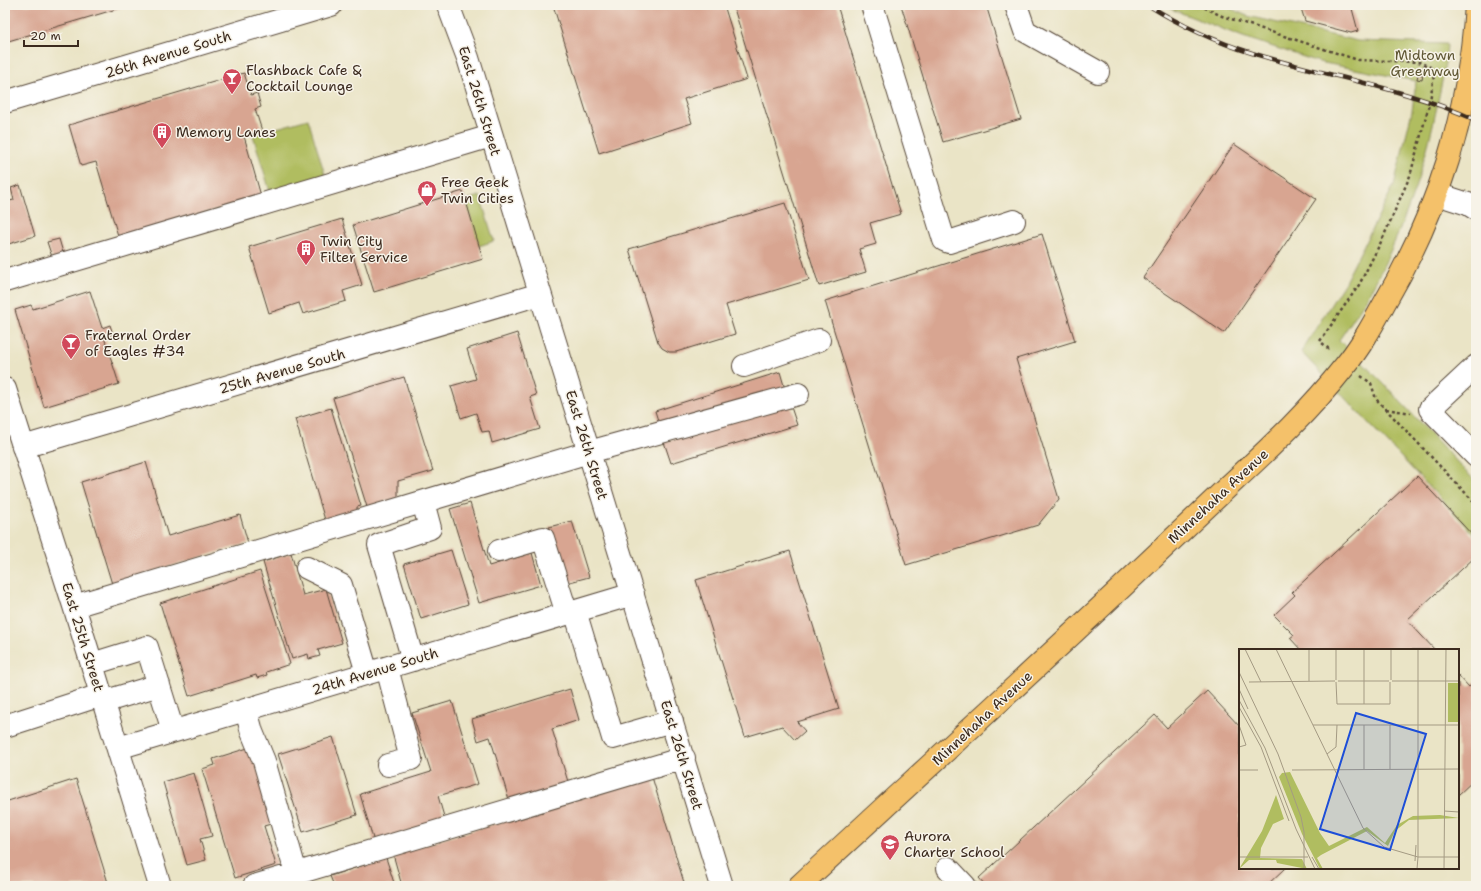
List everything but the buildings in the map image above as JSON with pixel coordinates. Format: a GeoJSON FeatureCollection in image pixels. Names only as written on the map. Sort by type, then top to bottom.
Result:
{"type":"FeatureCollection","features":[{"type":"Feature","properties":{"kind":"main road","name":"Minnehaha Avenue"},"geometry":{"type":"LineString","coordinates":[[799,886],[1037,667],[1268,449],[1317,400],[1347,364],[1367,334],[1406,264],[1422,233],[1437,194],[1450,154],[1466,93],[1476,11]]}},
{"type":"Feature","properties":{"kind":"street","name":"26th Avenue South"},"geometry":{"type":"LineString","coordinates":[[5,102],[331,5]]}},
{"type":"Feature","properties":{"kind":"street","name":"East 26th Street"},"geometry":{"type":"LineString","coordinates":[[448,5],[468,58],[684,758],[722,886]]}},
{"type":"Feature","properties":{"kind":"street"},"geometry":{"type":"LineString","coordinates":[[872,5],[944,240],[949,242],[1014,221]]}},
{"type":"Feature","properties":{"kind":"street"},"geometry":{"type":"LineString","coordinates":[[1016,5],[1025,31],[1098,72]]}},
{"type":"Feature","properties":{"kind":"street"},"geometry":{"type":"LineString","coordinates":[[5,281],[491,136]]}},
{"type":"Feature","properties":{"kind":"street"},"geometry":{"type":"LineString","coordinates":[[1437,194],[1468,204],[1476,209]]}},
{"type":"Feature","properties":{"kind":"street","name":"25th Avenue South"},"geometry":{"type":"LineString","coordinates":[[23,447],[540,294]]}},
{"type":"Feature","properties":{"kind":"street"},"geometry":{"type":"LineString","coordinates":[[744,366],[819,340]]}},
{"type":"Feature","properties":{"kind":"street"},"geometry":{"type":"LineString","coordinates":[[1476,366],[1430,409],[1476,456]]}},
{"type":"Feature","properties":{"kind":"street","name":"East 25th Street"},"geometry":{"type":"LineString","coordinates":[[5,389],[74,606],[160,886]]}},
{"type":"Feature","properties":{"kind":"street"},"geometry":{"type":"LineString","coordinates":[[74,606],[589,452],[798,394]]}},
{"type":"Feature","properties":{"kind":"street"},"geometry":{"type":"LineString","coordinates":[[379,545],[430,528],[423,502]]}},
{"type":"Feature","properties":{"kind":"street"},"geometry":{"type":"LineString","coordinates":[[372,517],[413,660]]}},
{"type":"Feature","properties":{"kind":"street"},"geometry":{"type":"LineString","coordinates":[[499,551],[543,538],[571,612],[612,738],[672,721]]}},
{"type":"Feature","properties":{"kind":"street"},"geometry":{"type":"LineString","coordinates":[[307,568],[341,585],[377,670],[411,759],[388,766]]}},
{"type":"Feature","properties":{"kind":"street","name":"24th Avenue South"},"geometry":{"type":"LineString","coordinates":[[118,748],[633,594]]}},
{"type":"Feature","properties":{"kind":"street"},"geometry":{"type":"LineString","coordinates":[[92,664],[147,647],[173,731]]}},
{"type":"Feature","properties":{"kind":"street"},"geometry":{"type":"LineString","coordinates":[[5,726],[102,698],[159,685]]}},
{"type":"Feature","properties":{"kind":"street"},"geometry":{"type":"LineString","coordinates":[[246,710],[252,732],[264,761],[296,874]]}},
{"type":"Feature","properties":{"kind":"street"},"geometry":{"type":"LineString","coordinates":[[254,886],[684,758]]}},
{"type":"Feature","properties":{"kind":"street"},"geometry":{"type":"LineString","coordinates":[[948,868],[965,886]]}},
{"type":"Feature","properties":{"kind":"path"},"geometry":{"type":"LineString","coordinates":[[1199,5],[1229,18],[1358,60],[1419,62],[1430,67],[1434,75],[1430,101],[1410,176],[1383,238],[1359,285],[1320,341],[1328,349]]}},
{"type":"Feature","properties":{"kind":"path"},"geometry":{"type":"LineString","coordinates":[[1363,377],[1371,383],[1376,399],[1476,504]]}},
{"type":"Feature","properties":{"kind":"path"},"geometry":{"type":"LineString","coordinates":[[1386,409],[1418,414]]}},
{"type":"Feature","properties":{"kind":"green space","name":"Midtown Greenway"},"geometry":{"type":"Polygon","coordinates":[[[1166,5],[1223,5],[1247,16],[1358,41],[1447,44],[1444,72],[1433,126],[1411,200],[1381,271],[1366,300],[1339,340],[1382,382],[1476,482],[1476,536],[1301,352],[1345,282],[1394,185],[1412,111],[1416,81],[1319,62],[1243,37],[1171,9],[1166,5]]]}},
{"type":"Feature","properties":{"kind":"green space"},"geometry":{"type":"Polygon","coordinates":[[[308,119],[326,178],[271,195],[253,135],[308,119]]]}},
{"type":"Feature","properties":{"kind":"green space"},"geometry":{"type":"Polygon","coordinates":[[[480,196],[494,241],[479,246],[465,200],[480,196]]]}},
{"type":"Feature","properties":{"kind":"railway"},"geometry":{"type":"LineString","coordinates":[[1148,5],[1198,32],[1239,49],[1421,99],[1476,120]]}},
{"type":"Feature","properties":{"kind":"place","name":"Flashback Cafe & Cocktail Lounge"},"geometry":{"type":"Point","coordinates":[232,95]}},
{"type":"Feature","properties":{"kind":"place","name":"Memory Lanes"},"geometry":{"type":"Point","coordinates":[162,149]}},
{"type":"Feature","properties":{"kind":"place","name":"Free Geek Twin Cities"},"geometry":{"type":"Point","coordinates":[427,207]}},
{"type":"Feature","properties":{"kind":"place","name":"Twin City Filter Service"},"geometry":{"type":"Point","coordinates":[306,266]}},
{"type":"Feature","properties":{"kind":"place","name":"Fraternal Order of Eagles #34"},"geometry":{"type":"Point","coordinates":[71,360]}},
{"type":"Feature","properties":{"kind":"place","name":"Aurora Charter School"},"geometry":{"type":"Point","coordinates":[890,861]}}]}
